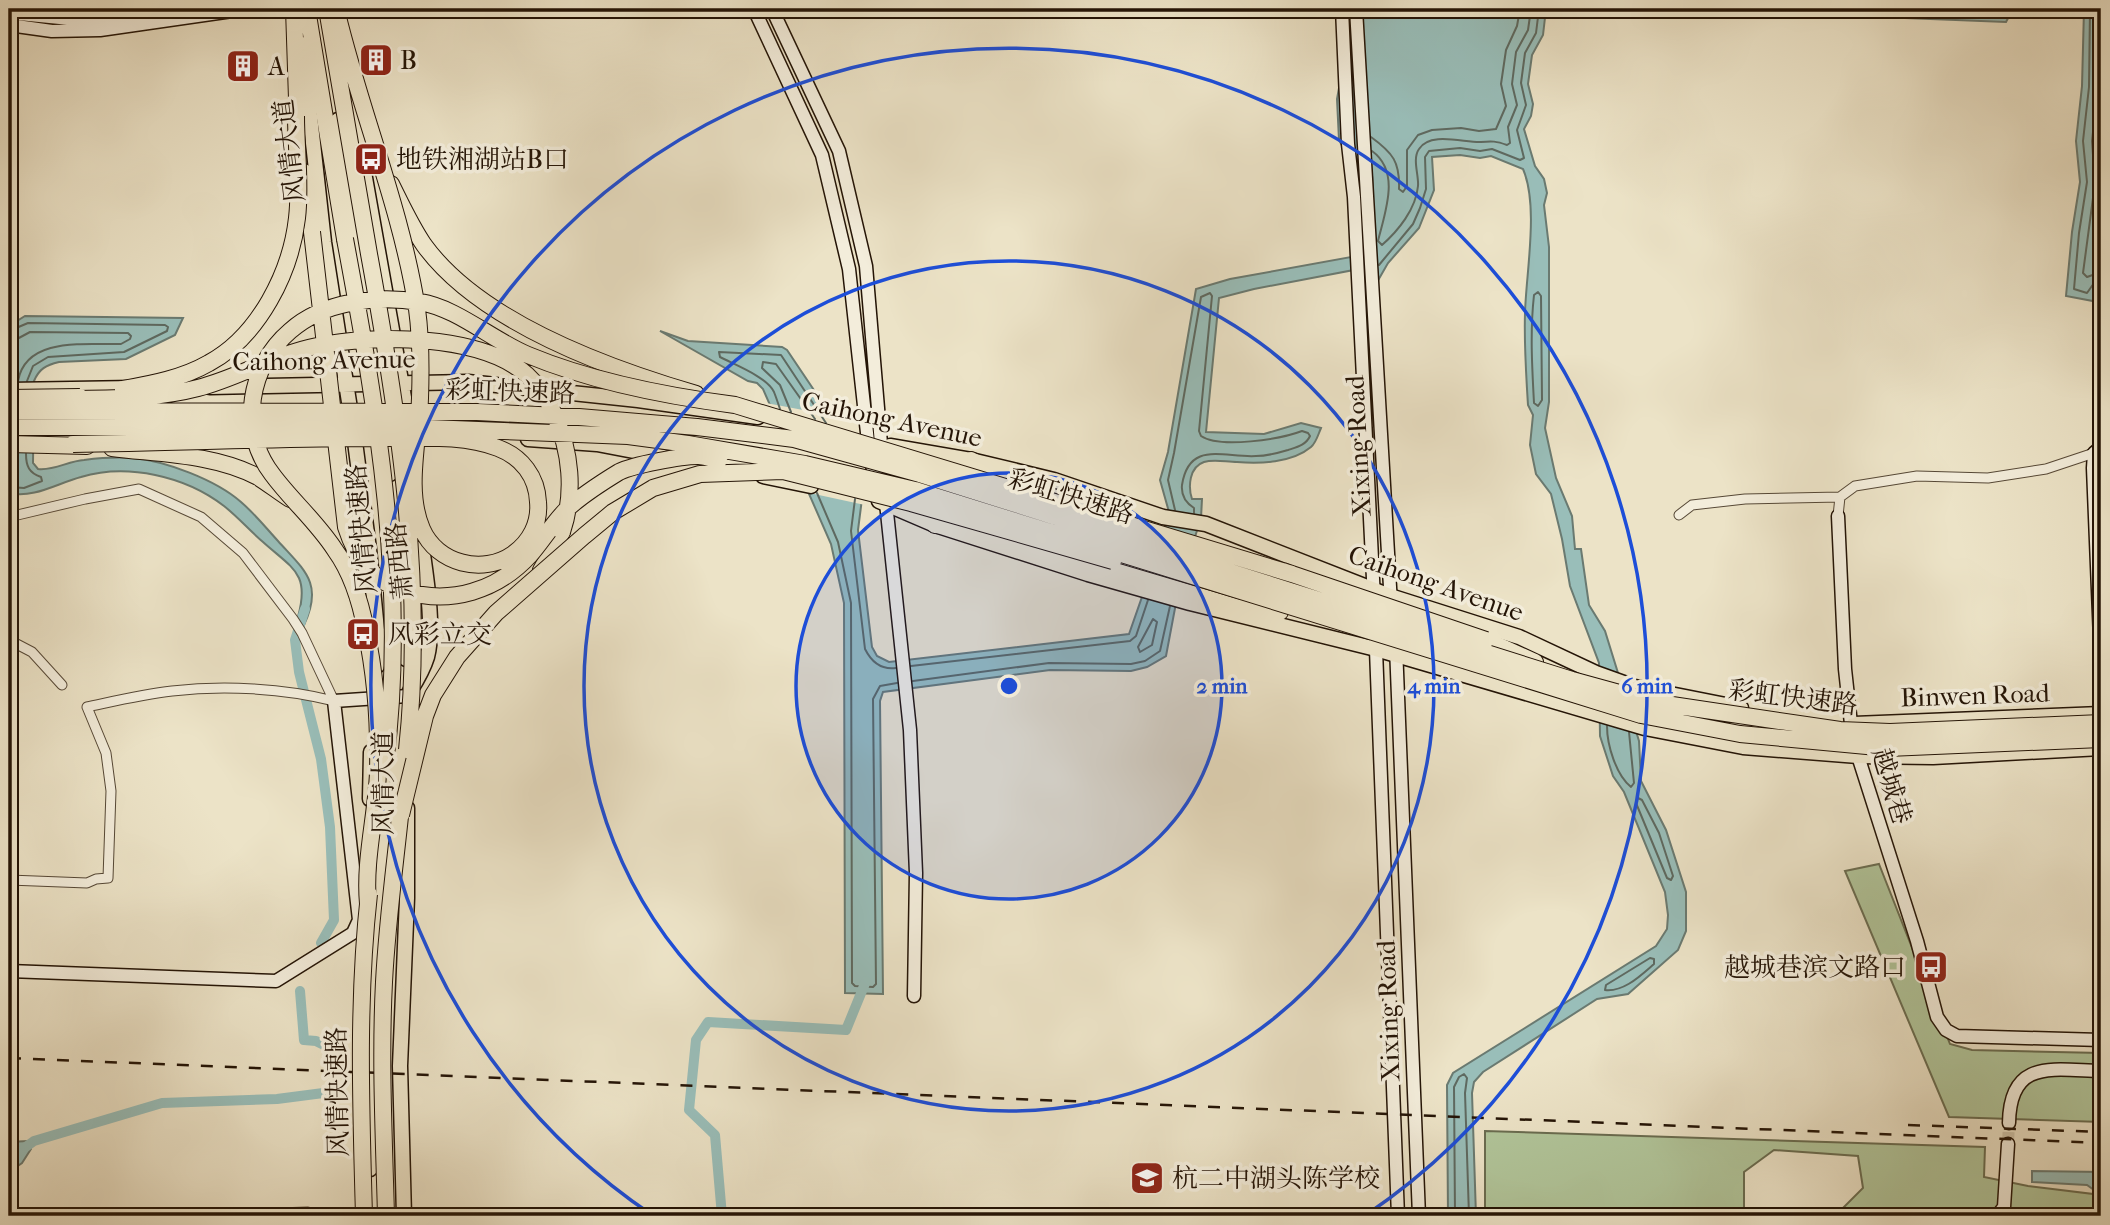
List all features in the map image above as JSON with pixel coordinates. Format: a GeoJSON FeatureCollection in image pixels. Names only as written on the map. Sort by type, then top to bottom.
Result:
{"type":"FeatureCollection","features":[{"type":"Feature","properties":{"kind":"highway"},"geometry":{"type":"LineString","coordinates":[[9,398],[68,394],[182,376],[211,362],[236,343],[256,320],[275,293],[293,243],[298,215],[294,9]]}},
{"type":"Feature","properties":{"kind":"highway","name":"风情快速路"},"geometry":{"type":"LineString","coordinates":[[307,9],[369,381],[390,554],[394,633],[394,674],[388,737],[368,904],[360,1053],[364,1216]]}},
{"type":"Feature","properties":{"kind":"highway"},"geometry":{"type":"LineString","coordinates":[[9,444],[69,439],[321,438],[409,439],[422,439],[434,439],[486,444],[499,448],[522,463],[536,485],[537,520],[528,540],[519,550],[497,562],[483,564],[456,561],[436,550],[421,528],[415,488],[415,472],[416,462],[417,439],[418,425],[420,399],[417,312],[406,246],[331,9]]}},
{"type":"Feature","properties":{"kind":"highway","name":"风情快速路"},"geometry":{"type":"LineString","coordinates":[[331,9],[388,363],[407,514],[415,643],[411,712],[392,878],[384,980],[386,1216]]}},
{"type":"Feature","properties":{"kind":"highway"},"geometry":{"type":"LineString","coordinates":[[296,116],[323,316],[346,527],[358,557],[377,578],[392,587],[431,597],[468,594],[486,588],[530,555],[565,511],[580,498],[623,470],[698,456],[783,471],[911,503],[1207,588],[1474,673],[1578,695]]}},
{"type":"Feature","properties":{"kind":"highway"},"geometry":{"type":"LineString","coordinates":[[381,164],[425,245],[467,288],[491,307],[564,346],[679,389],[1292,574],[1486,640],[1572,680]]}},
{"type":"Feature","properties":{"kind":"highway"},"geometry":{"type":"LineString","coordinates":[[368,904],[366,879],[378,773],[373,667],[366,628],[348,574],[336,550],[270,472],[257,444],[251,419],[253,393],[258,373],[269,353],[297,325],[315,314],[336,307],[377,300],[421,302],[438,307],[508,346],[551,364],[589,376],[692,400],[735,405]]}},
{"type":"Feature","properties":{"kind":"highway"},"geometry":{"type":"LineString","coordinates":[[68,394],[121,398],[175,393],[198,388],[317,346],[367,340],[438,342],[498,358],[526,374],[548,401],[566,449],[570,492],[566,520],[556,547],[533,580]]}},
{"type":"Feature","properties":{"kind":"highway","name":"彩虹快速路"},"geometry":{"type":"LineString","coordinates":[[9,411],[477,412],[605,419],[794,439],[920,474],[1572,680],[1651,702],[1840,730],[1890,732],[2101,723]]}},
{"type":"Feature","properties":{"kind":"highway","name":"彩虹快速路"},"geometry":{"type":"LineString","coordinates":[[9,427],[402,427],[518,430],[628,436],[749,454],[915,490],[1641,715],[1740,734],[1888,748],[2101,739]]}},
{"type":"Feature","properties":{"kind":"highway"},"geometry":{"type":"LineString","coordinates":[[69,439],[214,462],[257,477],[299,506]]}},
{"type":"Feature","properties":{"kind":"highway"},"geometry":{"type":"LineString","coordinates":[[971,460],[1000,475],[1216,540],[1292,574]]}},
{"type":"Feature","properties":{"kind":"highway"},"geometry":{"type":"LineString","coordinates":[[401,815],[420,732],[433,695],[471,639],[496,613],[613,512],[653,488],[700,474],[783,471]]}},
{"type":"Feature","properties":{"kind":"highway"},"geometry":{"type":"LineString","coordinates":[[935,525],[967,527],[1236,607],[1280,612]]}},
{"type":"Feature","properties":{"kind":"main road"},"geometry":{"type":"LineString","coordinates":[[9,13],[70,19],[106,19],[165,9]]}},
{"type":"Feature","properties":{"kind":"main road"},"geometry":{"type":"LineString","coordinates":[[9,24],[52,31],[100,30],[246,9]]}},
{"type":"Feature","properties":{"kind":"main road","name":"风情大道"},"geometry":{"type":"LineString","coordinates":[[294,9],[302,46],[323,229],[369,549],[377,653],[378,698],[369,782],[374,984],[369,1096],[371,1216]]}},
{"type":"Feature","properties":{"kind":"main road","name":"风情大道"},"geometry":{"type":"LineString","coordinates":[[331,9],[327,43],[386,434],[408,696],[407,898],[400,1066],[404,1216]]}},
{"type":"Feature","properties":{"kind":"main road","name":"萧西路"},"geometry":{"type":"LineString","coordinates":[[331,9],[343,54],[410,435],[430,623],[428,654],[408,696]]}},
{"type":"Feature","properties":{"kind":"main road"},"geometry":{"type":"LineString","coordinates":[[754,9],[822,155],[849,269],[875,443]]}},
{"type":"Feature","properties":{"kind":"main road"},"geometry":{"type":"LineString","coordinates":[[772,9],[839,151],[866,266],[878,501],[902,654],[910,730],[916,873],[914,996]]}},
{"type":"Feature","properties":{"kind":"main road","name":"Xixing Road"},"geometry":{"type":"LineString","coordinates":[[1342,9],[1376,649],[1398,1216]]}},
{"type":"Feature","properties":{"kind":"main road","name":"Xixing Road"},"geometry":{"type":"LineString","coordinates":[[1356,9],[1390,596],[1397,655],[1419,1216]]}},
{"type":"Feature","properties":{"kind":"main road"},"geometry":{"type":"LineString","coordinates":[[357,243],[367,189]]}},
{"type":"Feature","properties":{"kind":"main road","name":"Caihong Avenue"},"geometry":{"type":"LineString","coordinates":[[9,390],[68,394],[468,382],[638,400],[768,419],[875,443],[971,460],[1054,480],[1163,517],[1206,524],[1390,596],[1519,637],[1596,673],[1635,687],[1750,710],[1851,724]]}},
{"type":"Feature","properties":{"kind":"main road"},"geometry":{"type":"LineString","coordinates":[[9,434],[69,439],[386,434],[597,444],[796,482],[878,501],[935,525],[1190,603],[1376,649],[1645,729],[1743,747],[1858,756],[1933,757],[2101,748]]}},
{"type":"Feature","properties":{"kind":"main road"},"geometry":{"type":"LineString","coordinates":[[2098,450],[2101,664]]}},
{"type":"Feature","properties":{"kind":"main road","name":"越城巷"},"geometry":{"type":"LineString","coordinates":[[1838,516],[1845,669],[1851,724],[1858,756],[1917,941],[1937,1017],[1946,1030],[1957,1036],[2101,1040]]}},
{"type":"Feature","properties":{"kind":"main road"},"geometry":{"type":"LineString","coordinates":[[399,570],[421,541]]}},
{"type":"Feature","properties":{"kind":"main road"},"geometry":{"type":"LineString","coordinates":[[9,971],[276,981],[353,933],[359,920],[334,701],[408,696]]}},
{"type":"Feature","properties":{"kind":"main road","name":"Binwen Road"},"geometry":{"type":"LineString","coordinates":[[1851,724],[2101,714]]}},
{"type":"Feature","properties":{"kind":"main road"},"geometry":{"type":"LineString","coordinates":[[2009,1122],[2009,1108],[2014,1090],[2040,1070],[2101,1071]]}},
{"type":"Feature","properties":{"kind":"main road"},"geometry":{"type":"LineString","coordinates":[[1997,1216],[2004,1207],[2008,1144]]}},
{"type":"Feature","properties":{"kind":"street"},"geometry":{"type":"LineString","coordinates":[[1679,514],[1692,505],[1745,499],[1840,497],[1855,486],[1917,476],[1987,478],[2046,469],[2098,450]]}},
{"type":"Feature","properties":{"kind":"street"},"geometry":{"type":"LineString","coordinates":[[9,517],[139,489],[201,517],[243,553],[293,620],[302,633],[334,701]]}},
{"type":"Feature","properties":{"kind":"street"},"geometry":{"type":"LineString","coordinates":[[1838,516],[1840,497]]}},
{"type":"Feature","properties":{"kind":"street"},"geometry":{"type":"LineString","coordinates":[[9,640],[32,652],[62,685]]}},
{"type":"Feature","properties":{"kind":"street"},"geometry":{"type":"LineString","coordinates":[[9,880],[87,883],[108,878],[111,791],[106,753],[87,707],[171,691],[226,687],[334,701]]}},
{"type":"Feature","properties":{"kind":"street"},"geometry":{"type":"LineString","coordinates":[[193,1216],[308,1212],[318,1216]]}},
{"type":"Feature","properties":{"kind":"green space"},"geometry":{"type":"Polygon","coordinates":[[[1879,864],[1950,1044],[1972,1050],[2101,1053],[2101,1122],[1949,1117],[1845,871],[1879,864]]]}},
{"type":"Feature","properties":{"kind":"green space"},"geometry":{"type":"Polygon","coordinates":[[[1485,1131],[1985,1147],[1984,1177],[2028,1186],[2101,1195],[2101,1216],[1835,1216],[1863,1188],[1858,1156],[1774,1150],[1744,1172],[1744,1216],[1485,1216],[1485,1131]]]}},
{"type":"Feature","properties":{"kind":"water"},"geometry":{"type":"Polygon","coordinates":[[[1336,9],[1546,9],[1543,35],[1532,55],[1528,84],[1533,104],[1531,116],[1524,129],[1535,166],[1544,179],[1547,193],[1544,205],[1549,247],[1549,402],[1545,428],[1556,478],[1572,516],[1575,549],[1581,549],[1589,605],[1605,631],[1639,741],[1641,781],[1666,830],[1686,892],[1686,931],[1678,950],[1628,994],[1597,999],[1483,1072],[1474,1082],[1472,1093],[1476,1216],[1448,1216],[1447,1085],[1453,1073],[1656,946],[1667,929],[1668,915],[1665,892],[1624,792],[1613,776],[1600,736],[1599,663],[1570,586],[1551,494],[1536,474],[1530,445],[1533,415],[1528,405],[1525,325],[1531,220],[1528,184],[1523,169],[1491,156],[1432,157],[1434,190],[1419,228],[1388,263],[1376,284],[1361,291],[1354,270],[1219,298],[1206,432],[1264,434],[1301,423],[1321,428],[1313,445],[1295,456],[1265,462],[1208,461],[1195,468],[1190,489],[1192,499],[1202,499],[1201,518],[1179,587],[1166,656],[1147,667],[1131,671],[1050,670],[883,692],[880,701],[883,994],[845,993],[844,603],[831,544],[763,389],[757,383],[748,381],[660,331],[688,341],[782,347],[787,350],[830,414],[863,491],[858,530],[872,647],[877,656],[889,662],[1129,634],[1165,531],[1169,512],[1160,480],[1168,452],[1196,289],[1230,279],[1357,256],[1369,213],[1372,180],[1371,169],[1344,149],[1339,140],[1337,99],[1341,77],[1336,9]]]}},
{"type":"Feature","properties":{"kind":"water"},"geometry":{"type":"Polygon","coordinates":[[[1889,9],[2013,9],[2006,22],[1905,18],[1889,9]]]}},
{"type":"Feature","properties":{"kind":"water"},"geometry":{"type":"Polygon","coordinates":[[[2084,9],[2101,9],[2101,281],[2093,301],[2066,296],[2080,182],[2076,141],[2082,86],[2084,9]]]}},
{"type":"Feature","properties":{"kind":"water"},"geometry":{"type":"Polygon","coordinates":[[[25,316],[183,318],[175,335],[126,359],[59,362],[41,371],[34,381],[33,463],[38,469],[44,469],[84,460],[133,458],[175,467],[218,486],[251,511],[303,569],[308,578],[312,598],[304,625],[298,617],[302,591],[296,573],[229,510],[192,487],[155,475],[117,471],[81,477],[27,494],[9,493],[9,326],[25,316]]]}},
{"type":"Feature","properties":{"kind":"water"},"geometry":{"type":"Polygon","coordinates":[[[28,1141],[31,1149],[22,1163],[9,1172],[9,1142],[28,1141]]]}},
{"type":"Feature","properties":{"kind":"water"},"geometry":{"type":"Polygon","coordinates":[[[2032,1171],[2101,1172],[2101,1195],[2087,1185],[2032,1182],[2032,1171]]]}},
{"type":"Feature","properties":{"kind":"pier"},"geometry":{"type":"Polygon","coordinates":[[[766,403],[835,416],[866,492],[865,505],[805,492],[766,403]]]}},
{"type":"Feature","properties":{"kind":"waterway"},"geometry":{"type":"LineString","coordinates":[[305,609],[295,640],[299,672],[321,759],[330,827],[334,920],[321,943]]}},
{"type":"Feature","properties":{"kind":"waterway"},"geometry":{"type":"LineString","coordinates":[[722,1216],[715,1135],[689,1110],[696,1040],[708,1022],[846,1030],[866,981]]}},
{"type":"Feature","properties":{"kind":"waterway"},"geometry":{"type":"LineString","coordinates":[[300,991],[304,1040],[316,1041],[330,1048]]}},
{"type":"Feature","properties":{"kind":"waterway"},"geometry":{"type":"LineString","coordinates":[[9,1159],[34,1141],[162,1103],[277,1099],[331,1092]]}},
{"type":"Feature","properties":{"kind":"tunnel"},"geometry":{"type":"LineString","coordinates":[[2008,1144],[2009,1123]]}},
{"type":"Feature","properties":{"kind":"railway"},"geometry":{"type":"LineString","coordinates":[[9,1058],[2101,1143]]}},
{"type":"Feature","properties":{"kind":"railway"},"geometry":{"type":"LineString","coordinates":[[1908,1125],[2101,1132]]}},
{"type":"Feature","properties":{"kind":"place","name":"B"},"geometry":{"type":"Point","coordinates":[376,60]}},
{"type":"Feature","properties":{"kind":"place","name":"A"},"geometry":{"type":"Point","coordinates":[243,66]}},
{"type":"Feature","properties":{"kind":"place","name":"地铁湘湖站B口"},"geometry":{"type":"Point","coordinates":[371,159]}},
{"type":"Feature","properties":{"kind":"place","name":"风彩立交"},"geometry":{"type":"Point","coordinates":[363,634]}},
{"type":"Feature","properties":{"kind":"place","name":"越城巷滨文路口"},"geometry":{"type":"Point","coordinates":[1931,967]}},
{"type":"Feature","properties":{"kind":"place","name":"杭二中湖头陈学校"},"geometry":{"type":"Point","coordinates":[1147,1178]}}]}
